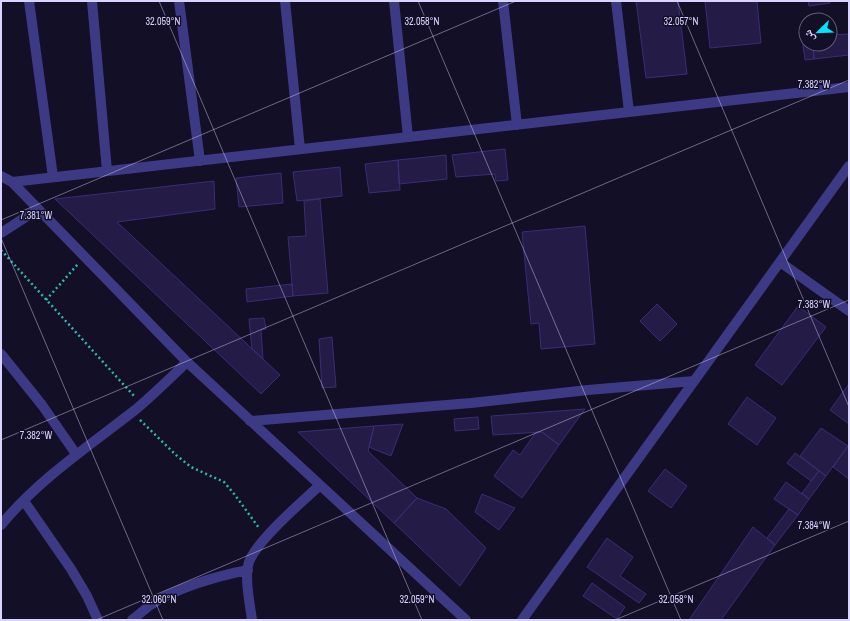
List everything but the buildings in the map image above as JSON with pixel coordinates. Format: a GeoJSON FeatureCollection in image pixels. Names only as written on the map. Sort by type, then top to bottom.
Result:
{"type":"FeatureCollection","features":[{"type":"Feature","properties":{"kind":"street"},"geometry":{"type":"LineString","coordinates":[[29,1],[53,178]]}},
{"type":"Feature","properties":{"kind":"street"},"geometry":{"type":"LineString","coordinates":[[92,1],[107,172]]}},
{"type":"Feature","properties":{"kind":"street"},"geometry":{"type":"LineString","coordinates":[[179,1],[200,161]]}},
{"type":"Feature","properties":{"kind":"street"},"geometry":{"type":"LineString","coordinates":[[285,1],[300,149]]}},
{"type":"Feature","properties":{"kind":"street"},"geometry":{"type":"LineString","coordinates":[[394,1],[408,137]]}},
{"type":"Feature","properties":{"kind":"street"},"geometry":{"type":"LineString","coordinates":[[503,1],[517,125]]}},
{"type":"Feature","properties":{"kind":"street"},"geometry":{"type":"LineString","coordinates":[[616,1],[629,112]]}},
{"type":"Feature","properties":{"kind":"street"},"geometry":{"type":"LineString","coordinates":[[12,182],[849,87]]}},
{"type":"Feature","properties":{"kind":"street"},"geometry":{"type":"LineString","coordinates":[[522,620],[849,166]]}},
{"type":"Feature","properties":{"kind":"street"},"geometry":{"type":"LineString","coordinates":[[1,176],[12,182],[187,362],[466,620]]}},
{"type":"Feature","properties":{"kind":"street"},"geometry":{"type":"LineString","coordinates":[[1,233],[38,209]]}},
{"type":"Feature","properties":{"kind":"street"},"geometry":{"type":"LineString","coordinates":[[780,262],[849,311]]}},
{"type":"Feature","properties":{"kind":"street"},"geometry":{"type":"LineString","coordinates":[[1,354],[42,405],[76,454]]}},
{"type":"Feature","properties":{"kind":"street"},"geometry":{"type":"LineString","coordinates":[[1,525],[10,514],[53,472],[141,404],[187,362]]}},
{"type":"Feature","properties":{"kind":"street"},"geometry":{"type":"LineString","coordinates":[[250,421],[471,403],[588,390],[694,381]]}},
{"type":"Feature","properties":{"kind":"street"},"geometry":{"type":"LineString","coordinates":[[252,620],[248,570],[249,562],[253,554],[266,538],[320,485]]}},
{"type":"Feature","properties":{"kind":"street"},"geometry":{"type":"LineString","coordinates":[[24,501],[71,569],[87,596],[98,620]]}},
{"type":"Feature","properties":{"kind":"street"},"geometry":{"type":"LineString","coordinates":[[132,620],[150,606],[176,592],[211,579],[248,570]]}},
{"type":"Feature","properties":{"kind":"path"},"geometry":{"type":"LineString","coordinates":[[1,250],[141,404]]}},
{"type":"Feature","properties":{"kind":"path"},"geometry":{"type":"LineString","coordinates":[[46,300],[85,257]]}},
{"type":"Feature","properties":{"kind":"path"},"geometry":{"type":"LineString","coordinates":[[131,412],[176,455],[191,467],[224,482],[266,538]]}}]}
